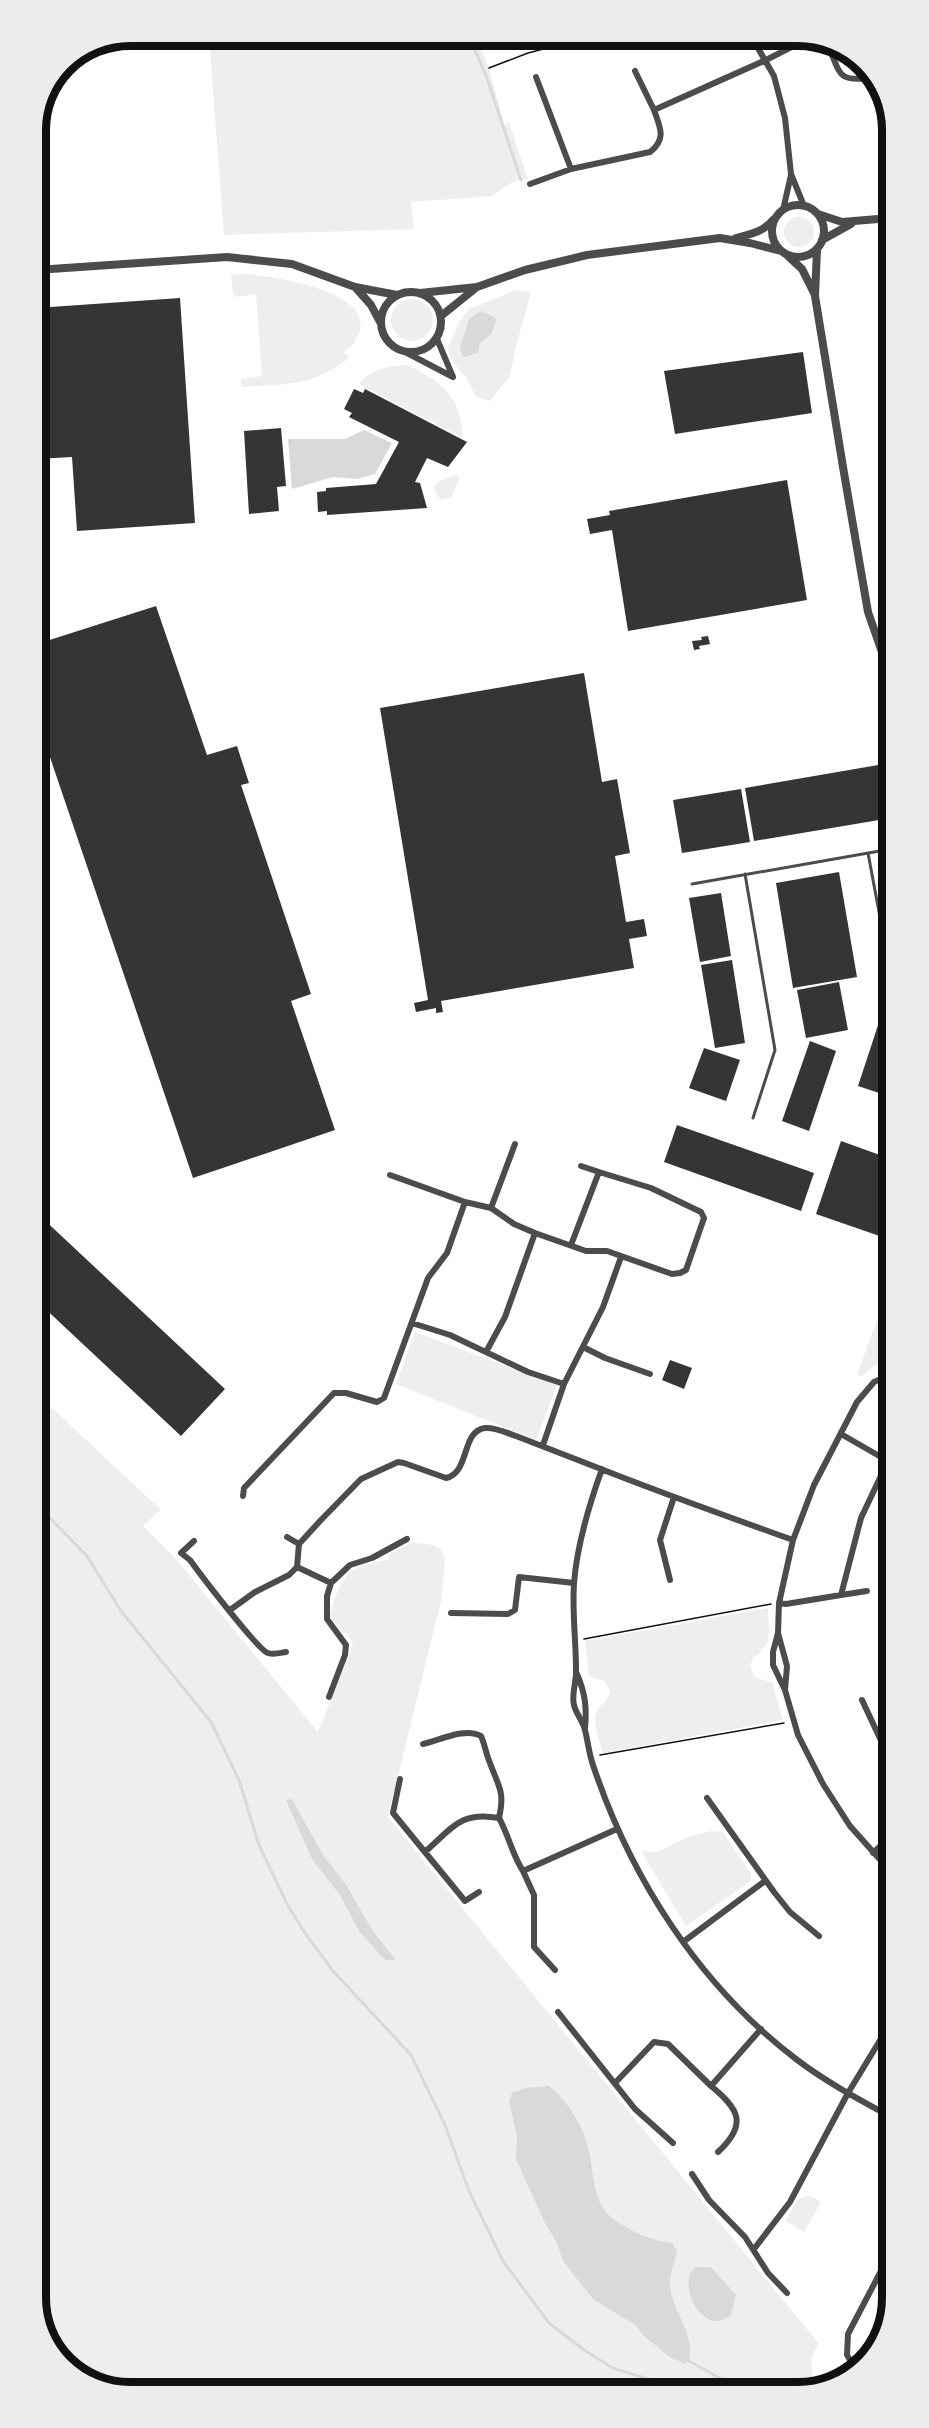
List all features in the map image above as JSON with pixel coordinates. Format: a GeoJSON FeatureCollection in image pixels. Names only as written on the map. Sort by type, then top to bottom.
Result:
{"type":"FeatureCollection","features":[{"type":"Feature","properties":{"kind":"street"},"geometry":{"type":"LineString","coordinates":[[758,47],[777,85],[785,118],[791,174],[804,206]]}},
{"type":"Feature","properties":{"kind":"street"},"geometry":{"type":"LineString","coordinates":[[654,110],[791,47]]}},
{"type":"Feature","properties":{"kind":"street"},"geometry":{"type":"LineString","coordinates":[[832,53],[842,76],[850,81],[865,79]]}},
{"type":"Feature","properties":{"kind":"street"},"geometry":{"type":"LineString","coordinates":[[530,184],[571,169],[650,152],[658,146],[661,136],[654,110],[635,71]]}},
{"type":"Feature","properties":{"kind":"street"},"geometry":{"type":"LineString","coordinates":[[536,77],[571,169]]}},
{"type":"Feature","properties":{"kind":"street"},"geometry":{"type":"LineString","coordinates":[[783,210],[791,174]]}},
{"type":"Feature","properties":{"kind":"street"},"geometry":{"type":"LineString","coordinates":[[732,239],[766,228],[790,206],[804,206],[818,214],[842,222],[882,219]]}},
{"type":"Feature","properties":{"kind":"street"},"geometry":{"type":"LineString","coordinates":[[818,214],[823,225],[822,241],[817,250],[815,296],[868,612],[882,652]]}},
{"type":"Feature","properties":{"kind":"street"},"geometry":{"type":"LineString","coordinates":[[776,217],[772,226],[772,236],[784,253],[802,270],[815,296]]}},
{"type":"Feature","properties":{"kind":"street"},"geometry":{"type":"LineString","coordinates":[[822,241],[843,227],[858,222]]}},
{"type":"Feature","properties":{"kind":"street"},"geometry":{"type":"LineString","coordinates":[[380,323],[386,306],[397,295],[406,292],[420,293],[477,287],[525,270],[587,255],[720,238],[804,256],[817,250]]}},
{"type":"Feature","properties":{"kind":"street"},"geometry":{"type":"LineString","coordinates":[[47,269],[227,257],[292,264],[355,287],[397,295]]}},
{"type":"Feature","properties":{"kind":"street"},"geometry":{"type":"LineString","coordinates":[[355,287],[372,305],[385,339],[390,345],[453,377],[436,339]]}},
{"type":"Feature","properties":{"kind":"street"},"geometry":{"type":"LineString","coordinates":[[441,316],[477,287]]}},
{"type":"Feature","properties":{"kind":"street"},"geometry":{"type":"LineString","coordinates":[[406,353],[422,351],[440,333],[441,316],[437,307],[420,293]]}},
{"type":"Feature","properties":{"kind":"street"},"geometry":{"type":"LineString","coordinates":[[491,1208],[515,1143]]}},
{"type":"Feature","properties":{"kind":"street"},"geometry":{"type":"LineString","coordinates":[[390,1175],[465,1203],[491,1208],[514,1224],[586,1251],[606,1251],[672,1274],[687,1270],[704,1218],[701,1212],[670,1196],[581,1166]]}},
{"type":"Feature","properties":{"kind":"street"},"geometry":{"type":"LineString","coordinates":[[572,1245],[599,1172]]}},
{"type":"Feature","properties":{"kind":"street"},"geometry":{"type":"LineString","coordinates":[[243,1496],[244,1488],[334,1393],[346,1393],[376,1402],[384,1398],[428,1278],[447,1253],[465,1203]]}},
{"type":"Feature","properties":{"kind":"street"},"geometry":{"type":"LineString","coordinates":[[486,1352],[506,1317],[535,1233]]}},
{"type":"Feature","properties":{"kind":"street"},"geometry":{"type":"LineString","coordinates":[[543,1445],[564,1384],[603,1307],[621,1257]]}},
{"type":"Feature","properties":{"kind":"street"},"geometry":{"type":"LineString","coordinates":[[412,1323],[450,1335],[528,1372],[564,1384]]}},
{"type":"Feature","properties":{"kind":"street"},"geometry":{"type":"LineString","coordinates":[[583,1347],[605,1358],[650,1374]]}},
{"type":"Feature","properties":{"kind":"street"},"geometry":{"type":"LineString","coordinates":[[882,1378],[874,1382],[857,1402],[814,1485],[793,1540],[779,1603],[778,1633],[773,1652],[773,1665],[785,1690],[798,1735],[831,1798],[850,1826],[882,1862]]}},
{"type":"Feature","properties":{"kind":"street"},"geometry":{"type":"LineString","coordinates":[[230,1610],[255,1592],[289,1575],[297,1567],[299,1544],[361,1479],[398,1462],[404,1462],[446,1478],[450,1477],[456,1474],[473,1435],[479,1429],[489,1427],[543,1445],[674,1497],[793,1540]]}},
{"type":"Feature","properties":{"kind":"street"},"geometry":{"type":"LineString","coordinates":[[840,1434],[882,1458]]}},
{"type":"Feature","properties":{"kind":"street"},"geometry":{"type":"LineString","coordinates":[[602,1469],[589,1505],[574,1583],[574,1641],[577,1672],[586,1696],[585,1728],[591,1757],[617,1829],[651,1894],[683,1942],[725,1993],[761,2029],[795,2058],[848,2093],[882,2112]]}},
{"type":"Feature","properties":{"kind":"street"},"geometry":{"type":"LineString","coordinates":[[841,1595],[861,1518],[882,1477]]}},
{"type":"Feature","properties":{"kind":"street"},"geometry":{"type":"LineString","coordinates":[[670,1580],[660,1540],[674,1497]]}},
{"type":"Feature","properties":{"kind":"street"},"geometry":{"type":"LineString","coordinates":[[287,1537],[299,1544]]}},
{"type":"Feature","properties":{"kind":"street"},"geometry":{"type":"LineString","coordinates":[[329,1697],[345,1655],[346,1645],[327,1619],[327,1596],[331,1583],[350,1565],[372,1558],[407,1539]]}},
{"type":"Feature","properties":{"kind":"street"},"geometry":{"type":"LineString","coordinates":[[194,1541],[181,1553],[190,1560],[246,1632],[266,1653],[286,1652]]}},
{"type":"Feature","properties":{"kind":"street"},"geometry":{"type":"LineString","coordinates":[[297,1567],[331,1583]]}},
{"type":"Feature","properties":{"kind":"street"},"geometry":{"type":"LineString","coordinates":[[451,1613],[508,1614],[515,1610],[519,1577],[574,1583]]}},
{"type":"Feature","properties":{"kind":"street"},"geometry":{"type":"LineString","coordinates":[[779,1603],[786,1604],[867,1591]]}},
{"type":"Feature","properties":{"kind":"street"},"geometry":{"type":"LineString","coordinates":[[778,1633],[787,1666],[785,1690]]}},
{"type":"Feature","properties":{"kind":"street"},"geometry":{"type":"LineString","coordinates":[[577,1672],[573,1694],[574,1706],[585,1728]]}},
{"type":"Feature","properties":{"kind":"street"},"geometry":{"type":"LineString","coordinates":[[862,1700],[882,1743]]}},
{"type":"Feature","properties":{"kind":"street"},"geometry":{"type":"LineString","coordinates":[[423,1744],[466,1733],[475,1732],[482,1736],[490,1763],[501,1786],[502,1803],[499,1818],[508,1833],[513,1856],[534,1895],[532,1942],[555,1971]]}},
{"type":"Feature","properties":{"kind":"street"},"geometry":{"type":"LineString","coordinates":[[400,1779],[393,1813],[465,1901],[469,1901],[479,1892]]}},
{"type":"Feature","properties":{"kind":"street"},"geometry":{"type":"LineString","coordinates":[[707,1798],[765,1881],[790,1912],[819,1936]]}},
{"type":"Feature","properties":{"kind":"street"},"geometry":{"type":"LineString","coordinates":[[426,1851],[454,1826],[473,1815],[499,1818]]}},
{"type":"Feature","properties":{"kind":"street"},"geometry":{"type":"LineString","coordinates":[[523,1871],[617,1829]]}},
{"type":"Feature","properties":{"kind":"street"},"geometry":{"type":"LineString","coordinates":[[873,1853],[882,1844]]}},
{"type":"Feature","properties":{"kind":"street"},"geometry":{"type":"LineString","coordinates":[[683,1942],[765,1881]]}},
{"type":"Feature","properties":{"kind":"street"},"geometry":{"type":"LineString","coordinates":[[558,2012],[616,2082],[635,2109],[674,2144]]}},
{"type":"Feature","properties":{"kind":"street"},"geometry":{"type":"LineString","coordinates":[[711,2086],[761,2029]]}},
{"type":"Feature","properties":{"kind":"street"},"geometry":{"type":"LineString","coordinates":[[754,2249],[790,2202],[848,2093],[882,2037]]}},
{"type":"Feature","properties":{"kind":"street"},"geometry":{"type":"LineString","coordinates":[[616,2082],[654,2042],[668,2044],[728,2100],[736,2112],[737,2129],[730,2142],[718,2152]]}},
{"type":"Feature","properties":{"kind":"street"},"geometry":{"type":"LineString","coordinates":[[692,2174],[709,2200],[754,2249],[768,2273],[787,2293]]}},
{"type":"Feature","properties":{"kind":"street"},"geometry":{"type":"LineString","coordinates":[[852,2362],[848,2355],[848,2334],[882,2269]]}},
{"type":"Feature","properties":{"kind":"lane"},"geometry":{"type":"LineString","coordinates":[[692,884],[882,851]]}},
{"type":"Feature","properties":{"kind":"lane"},"geometry":{"type":"LineString","coordinates":[[868,853],[882,928]]}},
{"type":"Feature","properties":{"kind":"lane"},"geometry":{"type":"LineString","coordinates":[[745,874],[775,1050],[753,1118]]}},
{"type":"Feature","properties":{"kind":"path"},"geometry":{"type":"LineString","coordinates":[[489,68],[551,47]]}},
{"type":"Feature","properties":{"kind":"path"},"geometry":{"type":"LineString","coordinates":[[574,1641],[779,1603]]}},
{"type":"Feature","properties":{"kind":"path"},"geometry":{"type":"LineString","coordinates":[[591,1757],[794,1721]]}},
{"type":"Feature","properties":{"kind":"shaded area"},"geometry":{"type":"Polygon","coordinates":[[[210,47],[480,47],[489,68],[504,125],[509,123],[528,179],[514,181],[492,196],[411,202],[414,229],[224,235],[210,47]]]}},
{"type":"Feature","properties":{"kind":"shaded area"},"geometry":{"type":"Polygon","coordinates":[[[799,217],[810,221],[814,232],[810,243],[799,247],[788,243],[784,232],[788,221],[799,217]]]}},
{"type":"Feature","properties":{"kind":"shaded area"},"geometry":{"type":"Polygon","coordinates":[[[247,274],[297,282],[335,295],[350,304],[359,316],[360,329],[350,348],[344,352],[349,358],[310,379],[285,384],[241,387],[241,379],[262,376],[256,294],[238,297],[233,293],[231,275],[247,274]]]}},
{"type":"Feature","properties":{"kind":"shaded area"},"geometry":{"type":"Polygon","coordinates":[[[516,290],[531,292],[510,376],[490,401],[476,397],[467,379],[451,359],[448,348],[459,322],[469,309],[516,290]]]}},
{"type":"Feature","properties":{"kind":"shaded area"},"geometry":{"type":"Polygon","coordinates":[[[412,299],[420,300],[427,305],[432,312],[432,328],[427,335],[420,340],[412,341],[404,340],[397,335],[392,328],[391,320],[392,312],[397,305],[404,300],[412,299]]]}},
{"type":"Feature","properties":{"kind":"shaded area"},"geometry":{"type":"Polygon","coordinates":[[[481,311],[497,319],[491,334],[480,343],[478,353],[463,357],[460,347],[469,319],[481,311]]]}},
{"type":"Feature","properties":{"kind":"shaded area"},"geometry":{"type":"Polygon","coordinates":[[[408,365],[432,378],[448,393],[459,412],[463,438],[359,384],[375,371],[408,365]]]}},
{"type":"Feature","properties":{"kind":"shaded area"},"geometry":{"type":"Polygon","coordinates":[[[364,430],[392,443],[375,474],[357,479],[333,477],[292,489],[288,439],[345,439],[364,430]]]}},
{"type":"Feature","properties":{"kind":"shaded area"},"geometry":{"type":"Polygon","coordinates":[[[456,475],[460,478],[451,497],[441,500],[436,493],[435,486],[440,481],[456,475]]]}},
{"type":"Feature","properties":{"kind":"shaded area"},"geometry":{"type":"Polygon","coordinates":[[[882,1306],[882,1362],[861,1376],[857,1375],[882,1306]]]}},
{"type":"Feature","properties":{"kind":"shaded area"},"geometry":{"type":"Polygon","coordinates":[[[415,1332],[557,1385],[536,1440],[396,1384],[415,1332]]]}},
{"type":"Feature","properties":{"kind":"shaded area"},"geometry":{"type":"Polygon","coordinates":[[[46,1403],[161,1510],[143,1526],[175,1558],[318,1732],[353,1642],[346,1633],[342,1633],[330,1615],[343,1580],[360,1566],[389,1559],[389,1554],[412,1542],[433,1545],[441,1550],[445,1559],[441,1601],[388,1817],[819,2344],[812,2361],[814,2380],[799,2382],[125,2381],[98,2375],[79,2364],[67,2353],[55,2335],[49,2320],[46,2298],[46,1403]]]}},
{"type":"Feature","properties":{"kind":"shaded area"},"geometry":{"type":"Polygon","coordinates":[[[768,1608],[768,1641],[754,1657],[751,1665],[756,1678],[772,1682],[783,1720],[603,1753],[595,1715],[610,1692],[604,1681],[589,1676],[585,1641],[768,1608]]]}},
{"type":"Feature","properties":{"kind":"shaded area"},"geometry":{"type":"Polygon","coordinates":[[[292,1799],[323,1855],[347,1886],[372,1930],[396,1960],[385,1960],[359,1931],[340,1895],[312,1859],[286,1800],[292,1799]]]}},
{"type":"Feature","properties":{"kind":"shaded area"},"geometry":{"type":"Polygon","coordinates":[[[711,1831],[723,1832],[751,1874],[751,1881],[686,1926],[641,1851],[658,1852],[688,1837],[711,1831]]]}},
{"type":"Feature","properties":{"kind":"shaded area"},"geometry":{"type":"Polygon","coordinates":[[[549,2086],[568,2105],[582,2130],[590,2154],[596,2191],[606,2212],[632,2231],[672,2243],[677,2251],[670,2284],[674,2303],[689,2341],[689,2361],[684,2364],[667,2355],[644,2336],[634,2324],[593,2299],[563,2261],[557,2243],[544,2221],[516,2159],[517,2136],[509,2101],[512,2093],[525,2088],[549,2086]]]}},
{"type":"Feature","properties":{"kind":"shaded area"},"geometry":{"type":"Polygon","coordinates":[[[811,2196],[821,2202],[804,2232],[785,2221],[798,2200],[811,2196]]]}},
{"type":"Feature","properties":{"kind":"shaded area"},"geometry":{"type":"Polygon","coordinates":[[[696,2267],[711,2267],[736,2295],[731,2315],[718,2321],[711,2320],[695,2306],[689,2285],[691,2272],[696,2267]]]}},
{"type":"Feature","properties":{"kind":"building"},"geometry":{"type":"Polygon","coordinates":[[[180,298],[195,523],[77,531],[72,457],[47,458],[47,307],[180,298]]]}},
{"type":"Feature","properties":{"kind":"building"},"geometry":{"type":"Polygon","coordinates":[[[803,352],[812,413],[675,434],[664,371],[803,352]]]}},
{"type":"Feature","properties":{"kind":"building"},"geometry":{"type":"Polygon","coordinates":[[[354,389],[363,393],[365,389],[467,442],[448,467],[427,458],[415,482],[420,483],[427,508],[327,515],[327,511],[318,512],[317,492],[326,491],[326,488],[376,484],[399,442],[349,417],[352,413],[344,409],[354,389]]]}},
{"type":"Feature","properties":{"kind":"building"},"geometry":{"type":"Polygon","coordinates":[[[281,428],[286,486],[277,487],[279,511],[249,514],[244,431],[281,428]]]}},
{"type":"Feature","properties":{"kind":"building"},"geometry":{"type":"Polygon","coordinates":[[[787,480],[807,600],[628,631],[612,530],[590,534],[587,519],[610,515],[609,511],[787,480]]]}},
{"type":"Feature","properties":{"kind":"building"},"geometry":{"type":"Polygon","coordinates":[[[156,606],[207,755],[237,746],[249,783],[241,785],[311,994],[291,1001],[335,1130],[193,1178],[47,748],[47,641],[156,606]]]}},
{"type":"Feature","properties":{"kind":"building"},"geometry":{"type":"Polygon","coordinates":[[[708,636],[710,644],[699,646],[700,649],[694,650],[692,641],[702,640],[701,637],[708,636]]]}},
{"type":"Feature","properties":{"kind":"building"},"geometry":{"type":"Polygon","coordinates":[[[584,673],[602,782],[617,779],[630,853],[615,856],[626,922],[644,919],[647,936],[629,939],[634,968],[441,1001],[443,1012],[436,1013],[436,1008],[416,1012],[414,1003],[428,1000],[380,708],[584,673]]]}},
{"type":"Feature","properties":{"kind":"building"},"geometry":{"type":"Polygon","coordinates":[[[882,764],[882,820],[754,841],[745,788],[882,764]]]}},
{"type":"Feature","properties":{"kind":"building"},"geometry":{"type":"Polygon","coordinates":[[[741,789],[750,842],[682,853],[673,800],[741,789]]]}},
{"type":"Feature","properties":{"kind":"building"},"geometry":{"type":"Polygon","coordinates":[[[839,872],[857,977],[793,988],[776,883],[839,872]]]}},
{"type":"Feature","properties":{"kind":"building"},"geometry":{"type":"Polygon","coordinates":[[[721,893],[731,956],[700,962],[689,898],[721,893]]]}},
{"type":"Feature","properties":{"kind":"building"},"geometry":{"type":"Polygon","coordinates":[[[732,960],[745,1043],[715,1048],[701,965],[732,960]]]}},
{"type":"Feature","properties":{"kind":"building"},"geometry":{"type":"Polygon","coordinates":[[[839,982],[848,1030],[806,1038],[797,990],[839,982]]]}},
{"type":"Feature","properties":{"kind":"building"},"geometry":{"type":"Polygon","coordinates":[[[882,1013],[882,1094],[858,1086],[882,1013]]]}},
{"type":"Feature","properties":{"kind":"building"},"geometry":{"type":"Polygon","coordinates":[[[810,1041],[836,1051],[809,1131],[782,1121],[810,1041]]]}},
{"type":"Feature","properties":{"kind":"building"},"geometry":{"type":"Polygon","coordinates":[[[704,1048],[740,1060],[726,1101],[689,1088],[704,1048]]]}},
{"type":"Feature","properties":{"kind":"building"},"geometry":{"type":"Polygon","coordinates":[[[677,1125],[814,1173],[801,1211],[664,1162],[677,1125]]]}},
{"type":"Feature","properties":{"kind":"building"},"geometry":{"type":"Polygon","coordinates":[[[841,1141],[882,1156],[882,1237],[816,1214],[841,1141]]]}},
{"type":"Feature","properties":{"kind":"building"},"geometry":{"type":"Polygon","coordinates":[[[46,1222],[225,1389],[181,1436],[46,1310],[46,1222]]]}},
{"type":"Feature","properties":{"kind":"building"},"geometry":{"type":"Polygon","coordinates":[[[670,1360],[692,1368],[684,1389],[662,1380],[670,1360]]]}},
{"type":"Feature","properties":{"kind":"waterway"},"geometry":{"type":"LineString","coordinates":[[474,47],[487,78],[521,180]]}},
{"type":"Feature","properties":{"kind":"waterway"},"geometry":{"type":"LineString","coordinates":[[46,1515],[87,1556],[121,1611],[211,1722],[239,1780],[259,1845],[287,1904],[333,1971],[411,2055],[445,2125],[469,2191],[503,2261],[549,2323],[584,2350],[613,2368],[656,2382]]}},
{"type":"Feature","properties":{"kind":"waterway"},"geometry":{"type":"LineString","coordinates":[[689,2361],[724,2382]]}}]}
